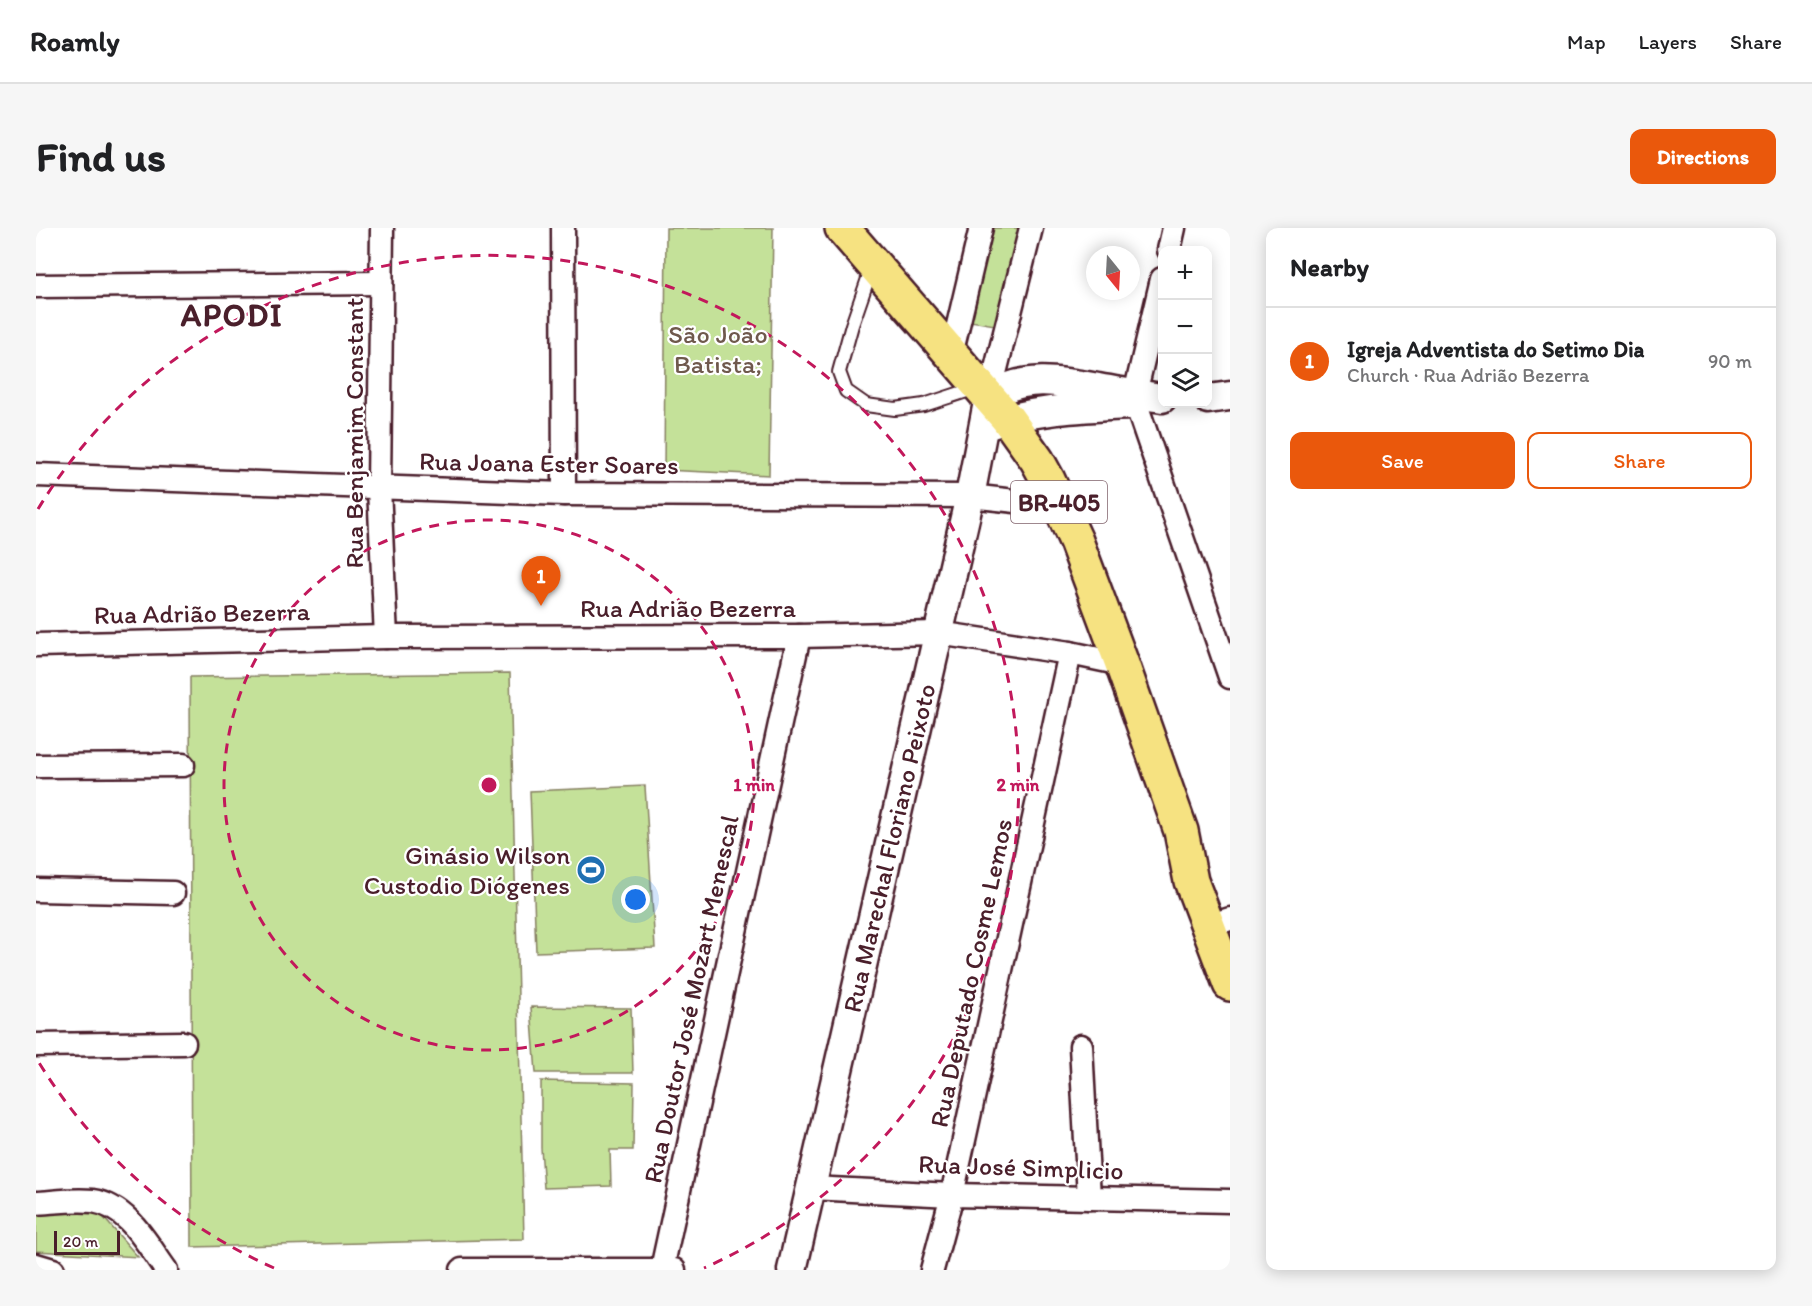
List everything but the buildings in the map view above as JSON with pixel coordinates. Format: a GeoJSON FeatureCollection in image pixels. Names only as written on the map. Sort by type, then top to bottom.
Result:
{"type":"FeatureCollection","features":[{"type":"Feature","properties":{"kind":"highway","name":"BR-405"},"geometry":{"type":"LineString","coordinates":[[842,228],[951,355],[990,407],[1037,460],[1061,506],[1122,664],[1181,831],[1191,881],[1224,923],[1230,984]]}},
{"type":"Feature","properties":{"kind":"street","name":"Rua Benjamim Constant"},"geometry":{"type":"LineString","coordinates":[[382,228],[379,488],[386,637]]}},
{"type":"Feature","properties":{"kind":"street"},"geometry":{"type":"LineString","coordinates":[[563,228],[564,494]]}},
{"type":"Feature","properties":{"kind":"street"},"geometry":{"type":"LineString","coordinates":[[951,355],[981,228]]}},
{"type":"Feature","properties":{"kind":"street"},"geometry":{"type":"LineString","coordinates":[[990,407],[1031,228]]}},
{"type":"Feature","properties":{"kind":"street"},"geometry":{"type":"LineString","coordinates":[[1170,246],[1174,228]]}},
{"type":"Feature","properties":{"kind":"street"},"geometry":{"type":"LineString","coordinates":[[36,286],[381,283]]}},
{"type":"Feature","properties":{"kind":"street"},"geometry":{"type":"LineString","coordinates":[[1160,300],[1149,399],[1230,677]]}},
{"type":"Feature","properties":{"kind":"street"},"geometry":{"type":"LineString","coordinates":[[990,407],[1000,390],[1024,382],[1045,380],[1149,399]]}},
{"type":"Feature","properties":{"kind":"street"},"geometry":{"type":"LineString","coordinates":[[1212,398],[1230,396]]}},
{"type":"Feature","properties":{"kind":"street","name":"Rua Marechal Floriano Peixoto"},"geometry":{"type":"LineString","coordinates":[[792,1270],[990,407]]}},
{"type":"Feature","properties":{"kind":"street","name":"Rua Joana Ester Soares"},"geometry":{"type":"LineString","coordinates":[[36,475],[564,494],[970,496],[1061,506]]}},
{"type":"Feature","properties":{"kind":"street","name":"Rua Adrião Bezerra"},"geometry":{"type":"LineString","coordinates":[[36,645],[386,637],[799,636],[938,633],[1070,653],[1122,664]]}},
{"type":"Feature","properties":{"kind":"street","name":"Rua Doutor José Mozart Menescal"},"geometry":{"type":"LineString","coordinates":[[668,1270],[799,636]]}},
{"type":"Feature","properties":{"kind":"street","name":"Rua Deputado Cosme Lemos"},"geometry":{"type":"LineString","coordinates":[[932,1270],[952,1195],[1070,653]]}},
{"type":"Feature","properties":{"kind":"street"},"geometry":{"type":"LineString","coordinates":[[36,766],[183,765]]}},
{"type":"Feature","properties":{"kind":"street"},"geometry":{"type":"LineString","coordinates":[[36,890],[173,893]]}},
{"type":"Feature","properties":{"kind":"street"},"geometry":{"type":"LineString","coordinates":[[36,1045],[184,1043]]}},
{"type":"Feature","properties":{"kind":"street"},"geometry":{"type":"LineString","coordinates":[[1082,1046],[1089,1198]]}},
{"type":"Feature","properties":{"kind":"street","name":"Rua José Simplicio"},"geometry":{"type":"LineString","coordinates":[[811,1188],[952,1195],[1230,1201]]}},
{"type":"Feature","properties":{"kind":"street"},"geometry":{"type":"LineString","coordinates":[[36,1203],[94,1201],[114,1208],[133,1224],[166,1270]]}},
{"type":"Feature","properties":{"kind":"street"},"geometry":{"type":"LineString","coordinates":[[36,1265],[53,1270]]}},
{"type":"Feature","properties":{"kind":"street"},"geometry":{"type":"LineString","coordinates":[[462,1270],[668,1270]]}},
{"type":"Feature","properties":{"kind":"lane"},"geometry":{"type":"LineString","coordinates":[[873,264],[839,372],[846,391],[866,405],[895,409],[924,405],[990,407]]}},
{"type":"Feature","properties":{"kind":"green space","name":"São João Batista;"},"geometry":{"type":"Polygon","coordinates":[[[666,228],[773,228],[769,475],[664,470],[666,228]]]}},
{"type":"Feature","properties":{"kind":"green space"},"geometry":{"type":"Polygon","coordinates":[[[991,228],[1024,228],[1001,326],[970,321],[991,228]]]}},
{"type":"Feature","properties":{"kind":"green space"},"geometry":{"type":"Polygon","coordinates":[[[510,673],[524,1239],[192,1247],[190,677],[510,673]]]}},
{"type":"Feature","properties":{"kind":"green space","name":"Ginásio Wilson Custodio Diógenes"},"geometry":{"type":"Polygon","coordinates":[[[645,786],[655,948],[536,952],[530,791],[645,786]]]}},
{"type":"Feature","properties":{"kind":"green space"},"geometry":{"type":"Polygon","coordinates":[[[531,1007],[631,1008],[633,1073],[536,1073],[531,1007]]]}},
{"type":"Feature","properties":{"kind":"green space"},"geometry":{"type":"Polygon","coordinates":[[[541,1081],[634,1083],[633,1150],[610,1150],[611,1186],[544,1188],[541,1148],[541,1081]]]}},
{"type":"Feature","properties":{"kind":"green space"},"geometry":{"type":"Polygon","coordinates":[[[36,1200],[90,1202],[138,1257],[36,1251],[36,1200]]]}},
{"type":"Feature","properties":{"kind":"place","name":"Igreja Adventista do Setimo Dia"},"geometry":{"type":"Point","coordinates":[541,606]}},
{"type":"Feature","properties":{"kind":"place","name":"Ginásio Wilson Custodio Diógenes"},"geometry":{"type":"Point","coordinates":[591,870]}},
{"type":"Feature","properties":{"kind":"district","name":"APODI"},"geometry":{"type":"Point","coordinates":[232,315]}}]}
